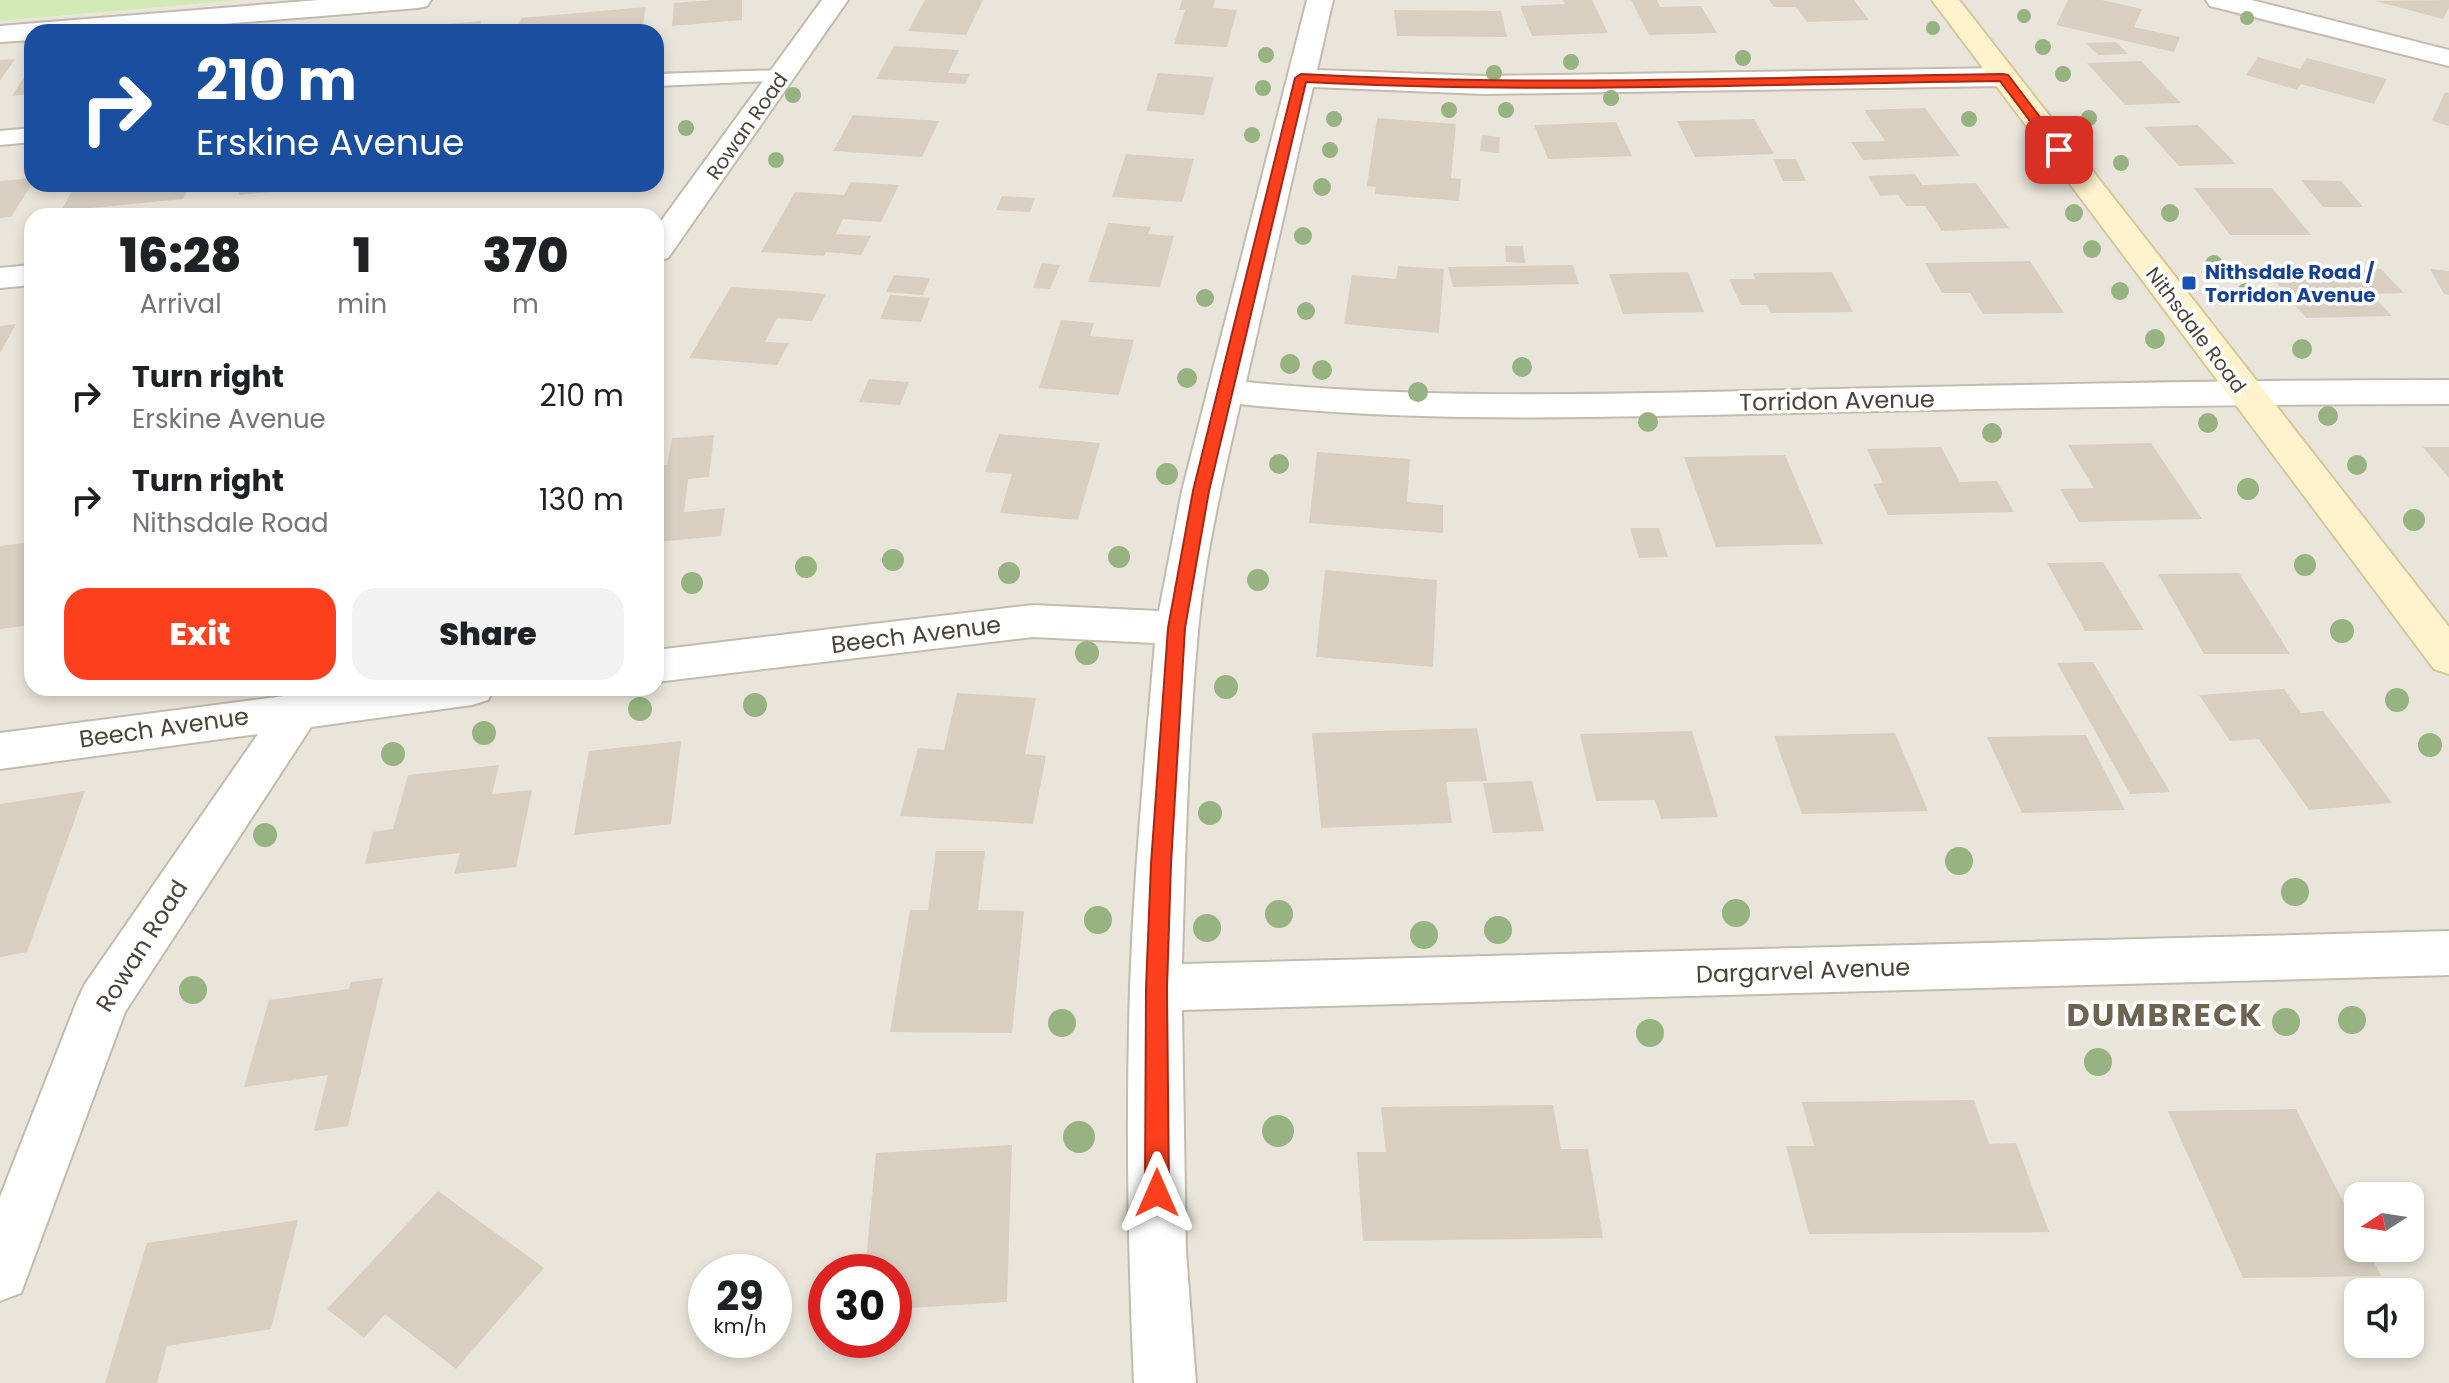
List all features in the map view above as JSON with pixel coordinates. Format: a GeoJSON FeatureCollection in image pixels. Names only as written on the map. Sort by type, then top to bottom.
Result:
{"type":"FeatureCollection","features":[{"type":"Feature","properties":{"kind":"street"},"geometry":{"type":"LineString","coordinates":[[123,24],[418,0]]}},
{"type":"Feature","properties":{"kind":"street","name":"Rowan Road"},"geometry":{"type":"LineString","coordinates":[[664,241],[835,0]]}},
{"type":"Feature","properties":{"kind":"street"},"geometry":{"type":"LineString","coordinates":[[1165,1383],[1157,1252],[1156,988],[1162,833],[1177,628],[1201,491],[1320,0]]}},
{"type":"Feature","properties":{"kind":"street","name":"Nithsdale Road"},"geometry":{"type":"LineString","coordinates":[[1945,0],[2242,392],[2449,658]]}},
{"type":"Feature","properties":{"kind":"street"},"geometry":{"type":"LineString","coordinates":[[2219,0],[2449,58]]}},
{"type":"Feature","properties":{"kind":"street"},"geometry":{"type":"LineString","coordinates":[[0,34],[24,32]]}},
{"type":"Feature","properties":{"kind":"street"},"geometry":{"type":"LineString","coordinates":[[1301,78],[1498,85],[2003,77]]}},
{"type":"Feature","properties":{"kind":"street"},"geometry":{"type":"LineString","coordinates":[[664,214],[686,212]]}},
{"type":"Feature","properties":{"kind":"street"},"geometry":{"type":"LineString","coordinates":[[0,278],[24,276]]}},
{"type":"Feature","properties":{"kind":"street","name":"Torridon Avenue"},"geometry":{"type":"LineString","coordinates":[[1225,391],[1321,401],[1529,407],[2242,392],[2449,392]]}},
{"type":"Feature","properties":{"kind":"street","name":"Beech Avenue"},"geometry":{"type":"LineString","coordinates":[[664,665],[1033,621],[1177,628]]}},
{"type":"Feature","properties":{"kind":"street","name":"Beech Avenue"},"geometry":{"type":"LineString","coordinates":[[0,751],[304,698],[338,696]]}},
{"type":"Feature","properties":{"kind":"street","name":"Rowan Road"},"geometry":{"type":"LineString","coordinates":[[0,1272],[103,1001],[304,698]]}},
{"type":"Feature","properties":{"kind":"street","name":"Dargarvel Avenue"},"geometry":{"type":"LineString","coordinates":[[1156,988],[2449,953]]}},
{"type":"Feature","properties":{"kind":"lane"},"geometry":{"type":"LineString","coordinates":[[664,80],[782,76]]}},
{"type":"Feature","properties":{"kind":"lane"},"geometry":{"type":"LineString","coordinates":[[0,138],[24,136]]}},
{"type":"Feature","properties":{"kind":"shaded area"},"geometry":{"type":"Polygon","coordinates":[[[242,0],[2449,0],[2449,1383],[0,1383],[0,21],[242,0]]]}},
{"type":"Feature","properties":{"kind":"green space"},"geometry":{"type":"Polygon","coordinates":[[[0,0],[242,0],[0,21],[0,0]]]}},
{"type":"Feature","properties":{"kind":"building"},"geometry":{"type":"Polygon","coordinates":[[[742,0],[742,20],[672,26],[674,3],[742,0]]]}},
{"type":"Feature","properties":{"kind":"building"},"geometry":{"type":"Polygon","coordinates":[[[925,0],[983,0],[966,35],[908,31],[925,0]]]}},
{"type":"Feature","properties":{"kind":"building"},"geometry":{"type":"Polygon","coordinates":[[[1182,0],[1215,0],[1213,8],[1237,10],[1227,47],[1174,44],[1185,10],[1179,10],[1182,0]]]}},
{"type":"Feature","properties":{"kind":"building"},"geometry":{"type":"Polygon","coordinates":[[[1563,0],[1592,0],[1608,33],[1532,36],[1520,6],[1565,4],[1563,0]]]}},
{"type":"Feature","properties":{"kind":"building"},"geometry":{"type":"Polygon","coordinates":[[[1631,0],[1657,0],[1660,7],[1701,6],[1717,33],[1649,35],[1631,0]]]}},
{"type":"Feature","properties":{"kind":"building"},"geometry":{"type":"Polygon","coordinates":[[[1769,0],[1854,0],[1869,20],[1807,22],[1796,7],[1774,7],[1769,0]]]}},
{"type":"Feature","properties":{"kind":"building"},"geometry":{"type":"Polygon","coordinates":[[[2068,0],[2102,0],[2142,9],[2134,27],[2180,37],[2174,52],[2056,25],[2068,0]]]}},
{"type":"Feature","properties":{"kind":"building"},"geometry":{"type":"Polygon","coordinates":[[[2449,0],[2449,8],[2443,19],[2375,1],[2449,0]]]}},
{"type":"Feature","properties":{"kind":"building"},"geometry":{"type":"Polygon","coordinates":[[[646,7],[643,24],[519,24],[521,18],[646,7]]]}},
{"type":"Feature","properties":{"kind":"building"},"geometry":{"type":"Polygon","coordinates":[[[1394,10],[1501,11],[1507,37],[1397,36],[1394,10]]]}},
{"type":"Feature","properties":{"kind":"building"},"geometry":{"type":"Polygon","coordinates":[[[481,21],[480,24],[448,24],[481,21]]]}},
{"type":"Feature","properties":{"kind":"building"},"geometry":{"type":"Polygon","coordinates":[[[2116,42],[2128,54],[2098,55],[2086,43],[2116,42]]]}},
{"type":"Feature","properties":{"kind":"building"},"geometry":{"type":"Polygon","coordinates":[[[894,46],[959,50],[948,73],[970,74],[965,84],[876,79],[894,46]]]}},
{"type":"Feature","properties":{"kind":"building"},"geometry":{"type":"Polygon","coordinates":[[[2258,57],[2300,69],[2307,58],[2387,79],[2374,104],[2301,84],[2297,90],[2246,75],[2258,57]]]}},
{"type":"Feature","properties":{"kind":"building"},"geometry":{"type":"Polygon","coordinates":[[[15,59],[0,81],[0,60],[15,59]]]}},
{"type":"Feature","properties":{"kind":"building"},"geometry":{"type":"Polygon","coordinates":[[[2141,61],[2181,103],[2125,105],[2087,63],[2141,61]]]}},
{"type":"Feature","properties":{"kind":"building"},"geometry":{"type":"Polygon","coordinates":[[[1158,73],[1214,77],[1204,115],[1146,111],[1158,73]]]}},
{"type":"Feature","properties":{"kind":"building"},"geometry":{"type":"Polygon","coordinates":[[[24,77],[24,95],[12,96],[24,77]]]}},
{"type":"Feature","properties":{"kind":"building"},"geometry":{"type":"Polygon","coordinates":[[[2445,92],[2449,93],[2449,126],[2432,121],[2445,92]]]}},
{"type":"Feature","properties":{"kind":"building"},"geometry":{"type":"Polygon","coordinates":[[[1925,108],[1960,156],[1863,160],[1851,142],[1885,141],[1864,110],[1925,108]]]}},
{"type":"Feature","properties":{"kind":"building"},"geometry":{"type":"Polygon","coordinates":[[[853,115],[939,121],[922,157],[833,151],[853,115]]]}},
{"type":"Feature","properties":{"kind":"building"},"geometry":{"type":"Polygon","coordinates":[[[1377,118],[1456,124],[1451,178],[1461,179],[1459,201],[1375,194],[1376,187],[1367,186],[1377,118]]]}},
{"type":"Feature","properties":{"kind":"building"},"geometry":{"type":"Polygon","coordinates":[[[1754,119],[1774,154],[1695,157],[1677,121],[1754,119]]]}},
{"type":"Feature","properties":{"kind":"building"},"geometry":{"type":"Polygon","coordinates":[[[1616,122],[1632,156],[1548,159],[1534,125],[1616,122]]]}},
{"type":"Feature","properties":{"kind":"building"},"geometry":{"type":"Polygon","coordinates":[[[2198,125],[2236,164],[2179,166],[2144,127],[2198,125]]]}},
{"type":"Feature","properties":{"kind":"building"},"geometry":{"type":"Polygon","coordinates":[[[1482,135],[1500,137],[1499,153],[1480,151],[1482,135]]]}},
{"type":"Feature","properties":{"kind":"building"},"geometry":{"type":"Polygon","coordinates":[[[1126,154],[1194,159],[1182,202],[1112,197],[1126,154]]]}},
{"type":"Feature","properties":{"kind":"building"},"geometry":{"type":"Polygon","coordinates":[[[1773,159],[1796,159],[1806,181],[1783,181],[1773,159]]]}},
{"type":"Feature","properties":{"kind":"building"},"geometry":{"type":"Polygon","coordinates":[[[1915,174],[1922,185],[1976,183],[2009,228],[1942,231],[1925,206],[1906,206],[1898,195],[1880,196],[1868,176],[1915,174]]]}},
{"type":"Feature","properties":{"kind":"building"},"geometry":{"type":"Polygon","coordinates":[[[24,179],[24,192],[27,192],[11,217],[0,218],[0,181],[24,179]]]}},
{"type":"Feature","properties":{"kind":"building"},"geometry":{"type":"Polygon","coordinates":[[[2301,180],[2341,181],[2363,207],[2323,207],[2301,180]]]}},
{"type":"Feature","properties":{"kind":"building"},"geometry":{"type":"Polygon","coordinates":[[[851,182],[899,185],[881,222],[843,219],[836,234],[871,236],[861,255],[761,252],[795,192],[844,195],[851,182]]]}},
{"type":"Feature","properties":{"kind":"building"},"geometry":{"type":"Polygon","coordinates":[[[2194,188],[2272,188],[2311,235],[2230,235],[2194,188]]]}},
{"type":"Feature","properties":{"kind":"building"},"geometry":{"type":"Polygon","coordinates":[[[72,192],[187,192],[183,199],[63,208],[72,192]]]}},
{"type":"Feature","properties":{"kind":"building"},"geometry":{"type":"Polygon","coordinates":[[[239,192],[268,192],[238,195],[239,192]]]}},
{"type":"Feature","properties":{"kind":"building"},"geometry":{"type":"Polygon","coordinates":[[[1002,196],[1035,198],[1030,212],[996,210],[1002,196]]]}},
{"type":"Feature","properties":{"kind":"building"},"geometry":{"type":"Polygon","coordinates":[[[1108,223],[1151,227],[1148,234],[1174,236],[1160,287],[1088,282],[1108,223]]]}},
{"type":"Feature","properties":{"kind":"building"},"geometry":{"type":"Polygon","coordinates":[[[1505,246],[1523,246],[1525,263],[1506,262],[1505,246]]]}},
{"type":"Feature","properties":{"kind":"building"},"geometry":{"type":"Polygon","coordinates":[[[2030,261],[2064,313],[1983,314],[1970,293],[1942,293],[1925,263],[2030,261]]]}},
{"type":"Feature","properties":{"kind":"building"},"geometry":{"type":"Polygon","coordinates":[[[1042,263],[1060,265],[1050,289],[1033,288],[1042,263]]]}},
{"type":"Feature","properties":{"kind":"building"},"geometry":{"type":"Polygon","coordinates":[[[1573,265],[1579,284],[1453,287],[1448,267],[1573,265]]]}},
{"type":"Feature","properties":{"kind":"building"},"geometry":{"type":"Polygon","coordinates":[[[1398,266],[1444,269],[1439,333],[1344,324],[1352,275],[1396,279],[1398,266]]]}},
{"type":"Feature","properties":{"kind":"building"},"geometry":{"type":"Polygon","coordinates":[[[2346,267],[2349,270],[2381,269],[2404,293],[2371,294],[2392,316],[2306,318],[2264,268],[2346,267]]]}},
{"type":"Feature","properties":{"kind":"building"},"geometry":{"type":"Polygon","coordinates":[[[2430,269],[2449,271],[2449,295],[2444,294],[2430,269]]]}},
{"type":"Feature","properties":{"kind":"building"},"geometry":{"type":"Polygon","coordinates":[[[1688,272],[1704,312],[1623,314],[1609,274],[1688,272]]]}},
{"type":"Feature","properties":{"kind":"building"},"geometry":{"type":"Polygon","coordinates":[[[1832,272],[1853,312],[1771,313],[1767,305],[1741,305],[1729,279],[1755,279],[1753,273],[1832,272]]]}},
{"type":"Feature","properties":{"kind":"building"},"geometry":{"type":"Polygon","coordinates":[[[894,275],[930,278],[923,295],[886,292],[894,275]]]}},
{"type":"Feature","properties":{"kind":"building"},"geometry":{"type":"Polygon","coordinates":[[[731,287],[826,294],[812,321],[777,318],[765,342],[789,343],[777,365],[689,358],[731,287]]]}},
{"type":"Feature","properties":{"kind":"building"},"geometry":{"type":"Polygon","coordinates":[[[890,295],[930,298],[921,322],[880,319],[890,295]]]}},
{"type":"Feature","properties":{"kind":"building"},"geometry":{"type":"Polygon","coordinates":[[[1061,320],[1094,323],[1090,336],[1134,340],[1119,395],[1039,388],[1061,320]]]}},
{"type":"Feature","properties":{"kind":"building"},"geometry":{"type":"Polygon","coordinates":[[[16,324],[0,353],[0,326],[16,324]]]}},
{"type":"Feature","properties":{"kind":"building"},"geometry":{"type":"Polygon","coordinates":[[[869,379],[909,382],[900,405],[859,402],[869,379]]]}},
{"type":"Feature","properties":{"kind":"building"},"geometry":{"type":"Polygon","coordinates":[[[999,434],[1100,443],[1078,520],[1000,513],[1012,474],[985,472],[999,434]]]}},
{"type":"Feature","properties":{"kind":"building"},"geometry":{"type":"Polygon","coordinates":[[[714,435],[709,477],[688,479],[684,512],[725,508],[721,536],[664,541],[664,465],[667,465],[672,438],[714,435]]]}},
{"type":"Feature","properties":{"kind":"building"},"geometry":{"type":"Polygon","coordinates":[[[2151,443],[2202,519],[2079,522],[2060,489],[2094,488],[2068,445],[2151,443]]]}},
{"type":"Feature","properties":{"kind":"building"},"geometry":{"type":"Polygon","coordinates":[[[1941,447],[1960,482],[1997,481],[2014,512],[1888,515],[1873,484],[1883,483],[1867,449],[1941,447]]]}},
{"type":"Feature","properties":{"kind":"building"},"geometry":{"type":"Polygon","coordinates":[[[2423,447],[2449,447],[2449,478],[2423,447]]]}},
{"type":"Feature","properties":{"kind":"building"},"geometry":{"type":"Polygon","coordinates":[[[1317,452],[1410,459],[1407,502],[1443,505],[1443,533],[1309,523],[1317,452]]]}},
{"type":"Feature","properties":{"kind":"building"},"geometry":{"type":"Polygon","coordinates":[[[1785,455],[1823,544],[1716,547],[1684,457],[1785,455]]]}},
{"type":"Feature","properties":{"kind":"building"},"geometry":{"type":"Polygon","coordinates":[[[1630,528],[1659,528],[1668,557],[1639,558],[1630,528]]]}},
{"type":"Feature","properties":{"kind":"building"},"geometry":{"type":"Polygon","coordinates":[[[24,543],[24,626],[0,629],[0,546],[24,543]]]}},
{"type":"Feature","properties":{"kind":"building"},"geometry":{"type":"Polygon","coordinates":[[[2103,562],[2144,630],[2085,631],[2047,563],[2103,562]]]}},
{"type":"Feature","properties":{"kind":"building"},"geometry":{"type":"Polygon","coordinates":[[[1325,570],[1437,580],[1433,667],[1316,657],[1325,570]]]}},
{"type":"Feature","properties":{"kind":"building"},"geometry":{"type":"Polygon","coordinates":[[[2239,573],[2290,654],[2204,654],[2158,574],[2239,573]]]}},
{"type":"Feature","properties":{"kind":"building"},"geometry":{"type":"Polygon","coordinates":[[[2093,662],[2170,792],[2130,794],[2057,663],[2093,662]]]}},
{"type":"Feature","properties":{"kind":"building"},"geometry":{"type":"Polygon","coordinates":[[[2284,689],[2301,713],[2323,711],[2392,803],[2309,810],[2259,739],[2230,741],[2199,695],[2284,689]]]}},
{"type":"Feature","properties":{"kind":"building"},"geometry":{"type":"Polygon","coordinates":[[[957,693],[1036,698],[1025,754],[1046,756],[1033,824],[900,816],[918,748],[944,750],[957,693]]]}},
{"type":"Feature","properties":{"kind":"building"},"geometry":{"type":"Polygon","coordinates":[[[1477,728],[1487,781],[1446,782],[1452,823],[1321,828],[1312,733],[1477,728]]]}},
{"type":"Feature","properties":{"kind":"building"},"geometry":{"type":"Polygon","coordinates":[[[1692,731],[1718,817],[1661,819],[1655,800],[1596,801],[1580,734],[1692,731]]]}},
{"type":"Feature","properties":{"kind":"building"},"geometry":{"type":"Polygon","coordinates":[[[1895,733],[1928,811],[1802,814],[1774,736],[1895,733]]]}},
{"type":"Feature","properties":{"kind":"building"},"geometry":{"type":"Polygon","coordinates":[[[2086,735],[2125,810],[2022,813],[1987,737],[2086,735]]]}},
{"type":"Feature","properties":{"kind":"building"},"geometry":{"type":"Polygon","coordinates":[[[681,741],[671,824],[574,835],[589,751],[681,741]]]}},
{"type":"Feature","properties":{"kind":"building"},"geometry":{"type":"Polygon","coordinates":[[[499,765],[492,794],[532,790],[516,867],[454,874],[460,853],[365,864],[373,832],[393,829],[408,775],[499,765]]]}},
{"type":"Feature","properties":{"kind":"building"},"geometry":{"type":"Polygon","coordinates":[[[1532,781],[1544,831],[1493,833],[1483,783],[1532,781]]]}},
{"type":"Feature","properties":{"kind":"building"},"geometry":{"type":"Polygon","coordinates":[[[85,791],[27,952],[0,957],[0,804],[85,791]]]}},
{"type":"Feature","properties":{"kind":"building"},"geometry":{"type":"Polygon","coordinates":[[[936,851],[985,851],[978,910],[1024,911],[1012,1033],[890,1032],[910,910],[928,910],[936,851]]]}},
{"type":"Feature","properties":{"kind":"building"},"geometry":{"type":"Polygon","coordinates":[[[383,978],[348,1126],[314,1131],[328,1075],[244,1087],[269,1000],[349,989],[351,982],[383,978]]]}},
{"type":"Feature","properties":{"kind":"building"},"geometry":{"type":"Polygon","coordinates":[[[1974,1100],[1989,1144],[2016,1143],[2049,1232],[1809,1234],[1786,1146],[1814,1146],[1802,1102],[1974,1100]]]}},
{"type":"Feature","properties":{"kind":"building"},"geometry":{"type":"Polygon","coordinates":[[[1553,1105],[1561,1149],[1588,1149],[1603,1238],[1363,1241],[1357,1152],[1386,1152],[1381,1107],[1553,1105]]]}},
{"type":"Feature","properties":{"kind":"building"},"geometry":{"type":"Polygon","coordinates":[[[2296,1109],[2344,1203],[2344,1262],[2374,1262],[2381,1276],[2243,1278],[2168,1111],[2296,1109]]]}},
{"type":"Feature","properties":{"kind":"building"},"geometry":{"type":"Polygon","coordinates":[[[1012,1145],[1007,1302],[912,1308],[912,1254],[867,1254],[876,1153],[1012,1145]]]}},
{"type":"Feature","properties":{"kind":"building"},"geometry":{"type":"Polygon","coordinates":[[[438,1191],[544,1268],[456,1369],[385,1314],[364,1338],[327,1309],[438,1191]]]}},
{"type":"Feature","properties":{"kind":"building"},"geometry":{"type":"Polygon","coordinates":[[[298,1220],[271,1329],[167,1346],[157,1383],[105,1383],[147,1243],[298,1220]]]}},
{"type":"Feature","properties":{"kind":"place","name":"Nithsdale Road / Torridon Avenue"},"geometry":{"type":"Point","coordinates":[2189,283]}},
{"type":"Feature","properties":{"kind":"district","name":"DUMBRECK"},"geometry":{"type":"Point","coordinates":[2165,1015]}},
{"type":"Feature","properties":{"kind":"route"},"geometry":{"type":"LineString","coordinates":[[1157,1193],[1156,988],[1162,833],[1177,628],[1201,491],[1301,78],[1509,85],[2003,77],[2059,150]]}}]}
